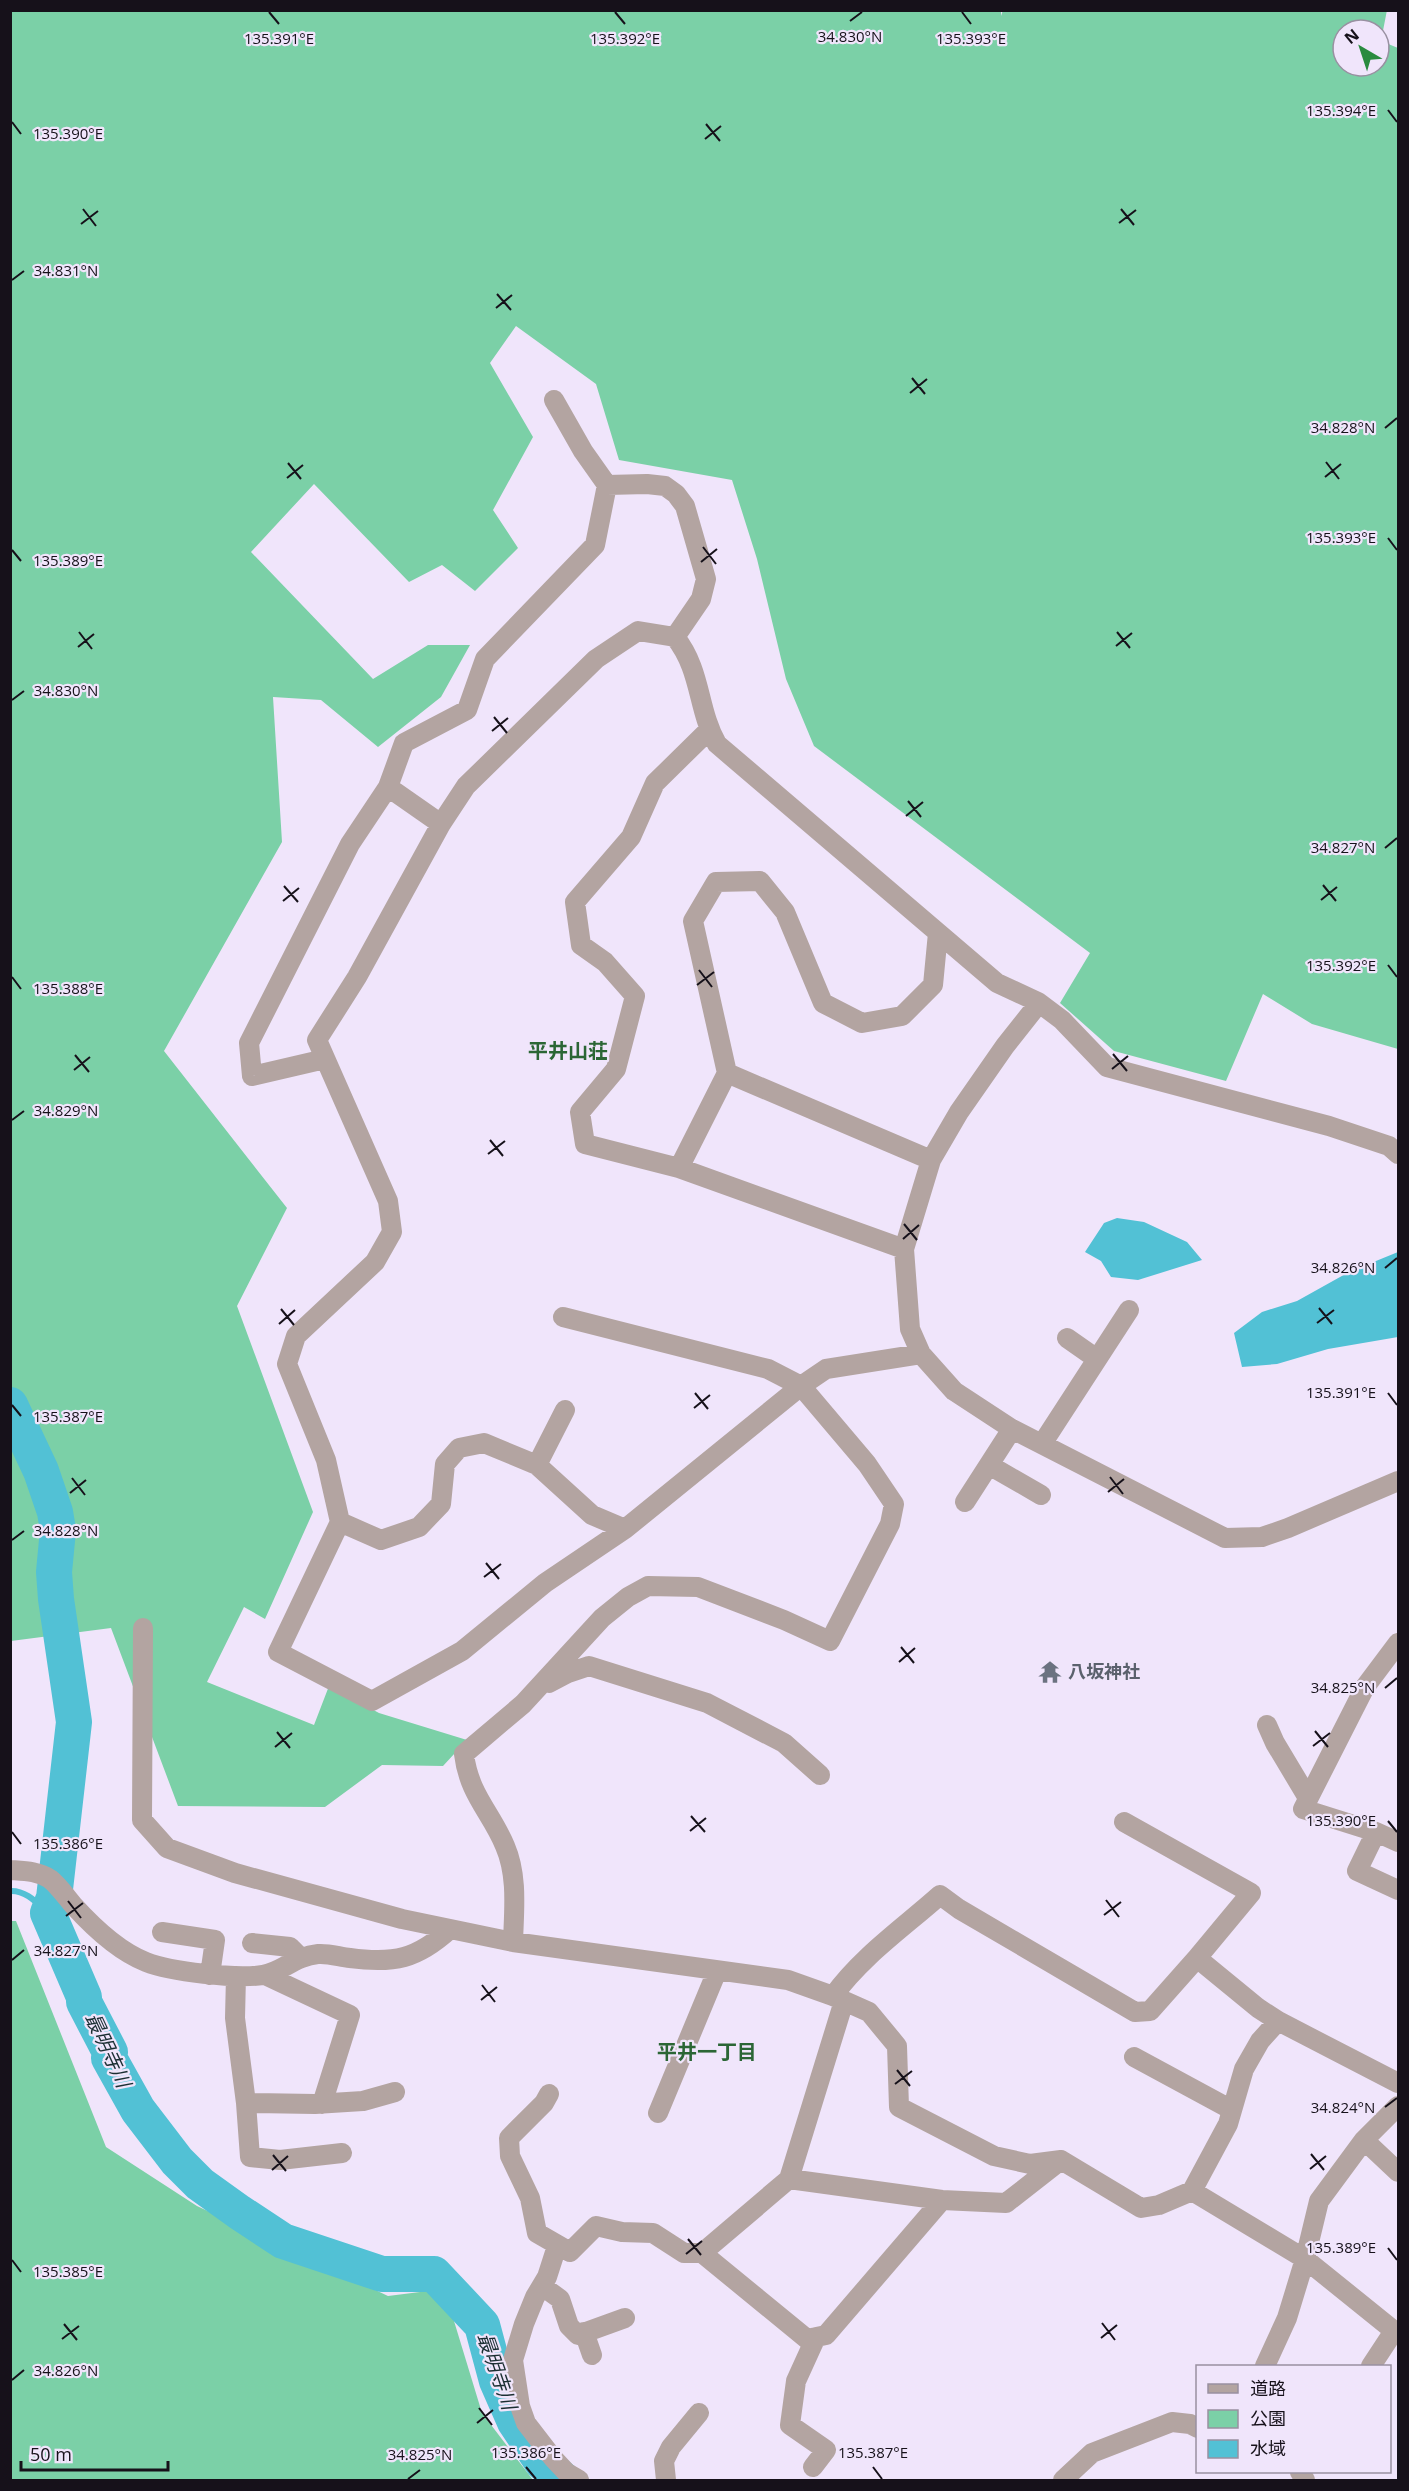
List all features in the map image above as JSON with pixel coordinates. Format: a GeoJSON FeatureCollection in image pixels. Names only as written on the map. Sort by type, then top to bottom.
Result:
{"type":"FeatureCollection","features":[{"type":"Feature","properties":{"kind":"street"},"geometry":{"type":"LineString","coordinates":[[326,1059],[252,1076],[249,1043],[350,844],[388,787],[405,743],[468,710],[484,659],[595,545],[607,485],[583,451],[554,400]]}},
{"type":"Feature","properties":{"kind":"street"},"geometry":{"type":"LineString","coordinates":[[607,485],[665,486],[676,494],[685,506],[706,579],[701,599],[675,637]]}},
{"type":"Feature","properties":{"kind":"street"},"geometry":{"type":"LineString","coordinates":[[921,1354],[826,1369],[801,1386],[625,1529],[545,1583],[462,1651],[372,1701],[278,1652],[340,1522],[326,1460],[287,1364],[296,1336],[375,1262],[392,1232],[388,1200],[317,1040],[357,977],[441,824],[466,786],[596,659],[638,632],[675,637],[686,651],[695,672],[709,730],[717,744],[997,983],[1039,1003],[1062,1020],[1107,1066],[1329,1126],[1389,1146],[1398,1154]]}},
{"type":"Feature","properties":{"kind":"street"},"geometry":{"type":"LineString","coordinates":[[709,730],[655,783],[631,837],[575,902],[581,945],[605,962],[635,996],[616,1069],[580,1112],[585,1144],[679,1168],[904,1249]]}},
{"type":"Feature","properties":{"kind":"street"},"geometry":{"type":"LineString","coordinates":[[388,787],[441,824]]}},
{"type":"Feature","properties":{"kind":"street"},"geometry":{"type":"LineString","coordinates":[[679,1168],[727,1073],[693,921],[716,882],[760,881],[785,912],[823,1003],[862,1023],[902,1016],[933,985],[938,933]]}},
{"type":"Feature","properties":{"kind":"street"},"geometry":{"type":"LineString","coordinates":[[1039,1003],[1005,1046],[959,1112],[931,1160],[904,1249],[910,1329],[921,1354],[954,1391],[1012,1429],[1225,1538],[1247,1539],[1271,1534],[1398,1481]]}},
{"type":"Feature","properties":{"kind":"street"},"geometry":{"type":"LineString","coordinates":[[727,1073],[931,1160]]}},
{"type":"Feature","properties":{"kind":"street"},"geometry":{"type":"LineString","coordinates":[[1042,1444],[1130,1310]]}},
{"type":"Feature","properties":{"kind":"street"},"geometry":{"type":"LineString","coordinates":[[513,1942],[515,1881],[506,1847],[478,1801],[466,1768],[464,1754],[539,1688],[602,1618],[628,1597],[648,1586],[698,1587],[784,1620],[830,1641],[890,1524],[894,1504],[867,1464],[801,1386],[768,1369],[563,1317]]}},
{"type":"Feature","properties":{"kind":"street"},"geometry":{"type":"LineString","coordinates":[[1067,1338],[1097,1359]]}},
{"type":"Feature","properties":{"kind":"street"},"geometry":{"type":"LineString","coordinates":[[537,1465],[565,1410]]}},
{"type":"Feature","properties":{"kind":"street"},"geometry":{"type":"LineString","coordinates":[[965,1502],[1012,1429]]}},
{"type":"Feature","properties":{"kind":"street"},"geometry":{"type":"LineString","coordinates":[[340,1522],[381,1540],[419,1527],[441,1504],[445,1464],[459,1448],[484,1443],[537,1465],[592,1515],[625,1529]]}},
{"type":"Feature","properties":{"kind":"street"},"geometry":{"type":"LineString","coordinates":[[989,1465],[1041,1495]]}},
{"type":"Feature","properties":{"kind":"street"},"geometry":{"type":"LineString","coordinates":[[143,1628],[142,1820],[166,1848],[235,1873],[402,1919],[513,1942],[788,1980],[869,2012],[897,2046],[899,2107],[994,2156],[1030,2164],[1061,2160],[1141,2208],[1160,2205],[1192,2191],[1228,2124],[1244,2068],[1260,2041],[1278,2021]]}},
{"type":"Feature","properties":{"kind":"street"},"geometry":{"type":"LineString","coordinates":[[1398,1643],[1365,1687],[1302,1809],[1376,1832],[1398,1842]]}},
{"type":"Feature","properties":{"kind":"street"},"geometry":{"type":"LineString","coordinates":[[539,1688],[568,1673],[589,1666],[707,1703],[784,1743],[820,1775]]}},
{"type":"Feature","properties":{"kind":"street"},"geometry":{"type":"LineString","coordinates":[[1267,1725],[1275,1743],[1308,1798]]}},
{"type":"Feature","properties":{"kind":"street"},"geometry":{"type":"LineString","coordinates":[[702,2253],[789,2179],[839,1999],[850,1973],[940,1895],[959,1909],[1135,2012],[1150,2011],[1251,1893],[1124,1822]]}},
{"type":"Feature","properties":{"kind":"street"},"geometry":{"type":"LineString","coordinates":[[1376,1832],[1357,1871],[1398,1890]]}},
{"type":"Feature","properties":{"kind":"street"},"geometry":{"type":"LineString","coordinates":[[10,1870],[32,1871],[50,1879],[94,1928],[127,1952],[147,1963],[210,1975],[266,1975],[300,1957],[320,1954],[396,1960],[413,1955],[435,1943],[450,1929]]}},
{"type":"Feature","properties":{"kind":"street"},"geometry":{"type":"LineString","coordinates":[[162,1932],[215,1940],[210,1975]]}},
{"type":"Feature","properties":{"kind":"street"},"geometry":{"type":"LineString","coordinates":[[252,1943],[290,1947],[300,1957]]}},
{"type":"Feature","properties":{"kind":"street"},"geometry":{"type":"LineString","coordinates":[[1197,1958],[1258,2008],[1278,2021],[1398,2083]]}},
{"type":"Feature","properties":{"kind":"street"},"geometry":{"type":"LineString","coordinates":[[658,2113],[717,1971]]}},
{"type":"Feature","properties":{"kind":"street"},"geometry":{"type":"LineString","coordinates":[[266,1975],[350,2015],[322,2104]]}},
{"type":"Feature","properties":{"kind":"street"},"geometry":{"type":"LineString","coordinates":[[236,1976],[235,2018],[246,2103],[250,2157],[280,2160],[342,2153]]}},
{"type":"Feature","properties":{"kind":"street"},"geometry":{"type":"LineString","coordinates":[[1134,2057],[1232,2110]]}},
{"type":"Feature","properties":{"kind":"street"},"geometry":{"type":"LineString","coordinates":[[246,2103],[322,2104],[363,2101],[395,2092]]}},
{"type":"Feature","properties":{"kind":"street"},"geometry":{"type":"LineString","coordinates":[[549,2094],[544,2103],[509,2138],[510,2156],[530,2198],[537,2233],[570,2252],[596,2226],[622,2232],[653,2233],[684,2253],[702,2253],[807,2339],[825,2335],[942,2200]]}},
{"type":"Feature","properties":{"kind":"street"},"geometry":{"type":"LineString","coordinates":[[1266,2365],[1287,2318],[1319,2201],[1364,2140],[1398,2106]]}},
{"type":"Feature","properties":{"kind":"street"},"geometry":{"type":"LineString","coordinates":[[1364,2140],[1398,2172]]}},
{"type":"Feature","properties":{"kind":"street"},"geometry":{"type":"LineString","coordinates":[[789,2179],[942,2200],[1006,2203],[1061,2160]]}},
{"type":"Feature","properties":{"kind":"street"},"geometry":{"type":"LineString","coordinates":[[1192,2191],[1305,2259],[1396,2332],[1372,2365]]}},
{"type":"Feature","properties":{"kind":"street"},"geometry":{"type":"LineString","coordinates":[[557,2246],[547,2277],[524,2325],[513,2360],[520,2406],[526,2423],[567,2473],[579,2481]]}},
{"type":"Feature","properties":{"kind":"street"},"geometry":{"type":"LineString","coordinates":[[542,2286],[560,2299],[569,2326],[578,2334],[625,2318]]}},
{"type":"Feature","properties":{"kind":"street"},"geometry":{"type":"LineString","coordinates":[[584,2332],[592,2355]]}},
{"type":"Feature","properties":{"kind":"street"},"geometry":{"type":"LineString","coordinates":[[813,2468],[826,2450],[790,2424],[796,2381],[816,2337]]}},
{"type":"Feature","properties":{"kind":"street"},"geometry":{"type":"LineString","coordinates":[[666,2481],[664,2461],[667,2454],[699,2413]]}},
{"type":"Feature","properties":{"kind":"street"},"geometry":{"type":"LineString","coordinates":[[1063,2481],[1092,2453],[1172,2422],[1190,2424],[1196,2427]]}},
{"type":"Feature","properties":{"kind":"green space"},"geometry":{"type":"Polygon","coordinates":[[[1003,10],[1387,10],[1385,18],[1331,18],[1331,78],[1391,78],[1391,45],[1398,48],[1398,1049],[1312,1024],[1263,994],[1226,1081],[1114,1051],[1060,1003],[1090,953],[814,746],[786,679],[757,559],[732,480],[619,460],[596,384],[516,326],[490,363],[533,437],[493,510],[518,548],[475,591],[442,565],[409,582],[314,484],[251,552],[373,679],[428,645],[470,645],[441,697],[378,747],[321,700],[273,697],[282,842],[164,1051],[287,1208],[237,1306],[313,1512],[265,1619],[244,1607],[207,1682],[314,1725],[329,1686],[379,1713],[467,1740],[443,1766],[382,1765],[325,1807],[178,1806],[111,1628],[11,1641],[10,11],[1001,11],[1001,16],[1003,10]]]}},
{"type":"Feature","properties":{"kind":"green space"},"geometry":{"type":"Polygon","coordinates":[[[11,1921],[16,1921],[106,2147],[197,2206],[388,2296],[428,2291],[447,2298],[482,2413],[533,2480],[11,2480],[11,1921]]]}},
{"type":"Feature","properties":{"kind":"water"},"geometry":{"type":"Polygon","coordinates":[[[1117,1218],[1144,1222],[1187,1242],[1202,1260],[1138,1280],[1111,1277],[1101,1261],[1085,1252],[1104,1223],[1117,1218]]]}},
{"type":"Feature","properties":{"kind":"water"},"geometry":{"type":"Polygon","coordinates":[[[1398,1252],[1398,1337],[1328,1349],[1277,1364],[1242,1367],[1234,1333],[1262,1312],[1297,1301],[1349,1272],[1398,1252]]]}},
{"type":"Feature","properties":{"kind":"waterway","name":"最明寺川"},"geometry":{"type":"LineString","coordinates":[[10,1405],[41,1471],[55,1512],[58,1530],[54,1572],[56,1599],[74,1722],[54,1898],[48,1913],[84,1997],[84,2002],[110,2052],[109,2058],[138,2110],[177,2161],[200,2184],[239,2212],[283,2241],[382,2274],[434,2274],[482,2325],[497,2381],[515,2422],[542,2462],[563,2480]]}},
{"type":"Feature","properties":{"kind":"waterway"},"geometry":{"type":"LineString","coordinates":[[10,1891],[26,1895],[48,1913]]}},
{"type":"Feature","properties":{"kind":"place","name":"八坂神社"},"geometry":{"type":"Point","coordinates":[1050,1672]}},
{"type":"Feature","properties":{"kind":"district","name":"平井山荘"},"geometry":{"type":"Point","coordinates":[568,1051]}},
{"type":"Feature","properties":{"kind":"district","name":"平井一丁目"},"geometry":{"type":"Point","coordinates":[707,2052]}}]}
